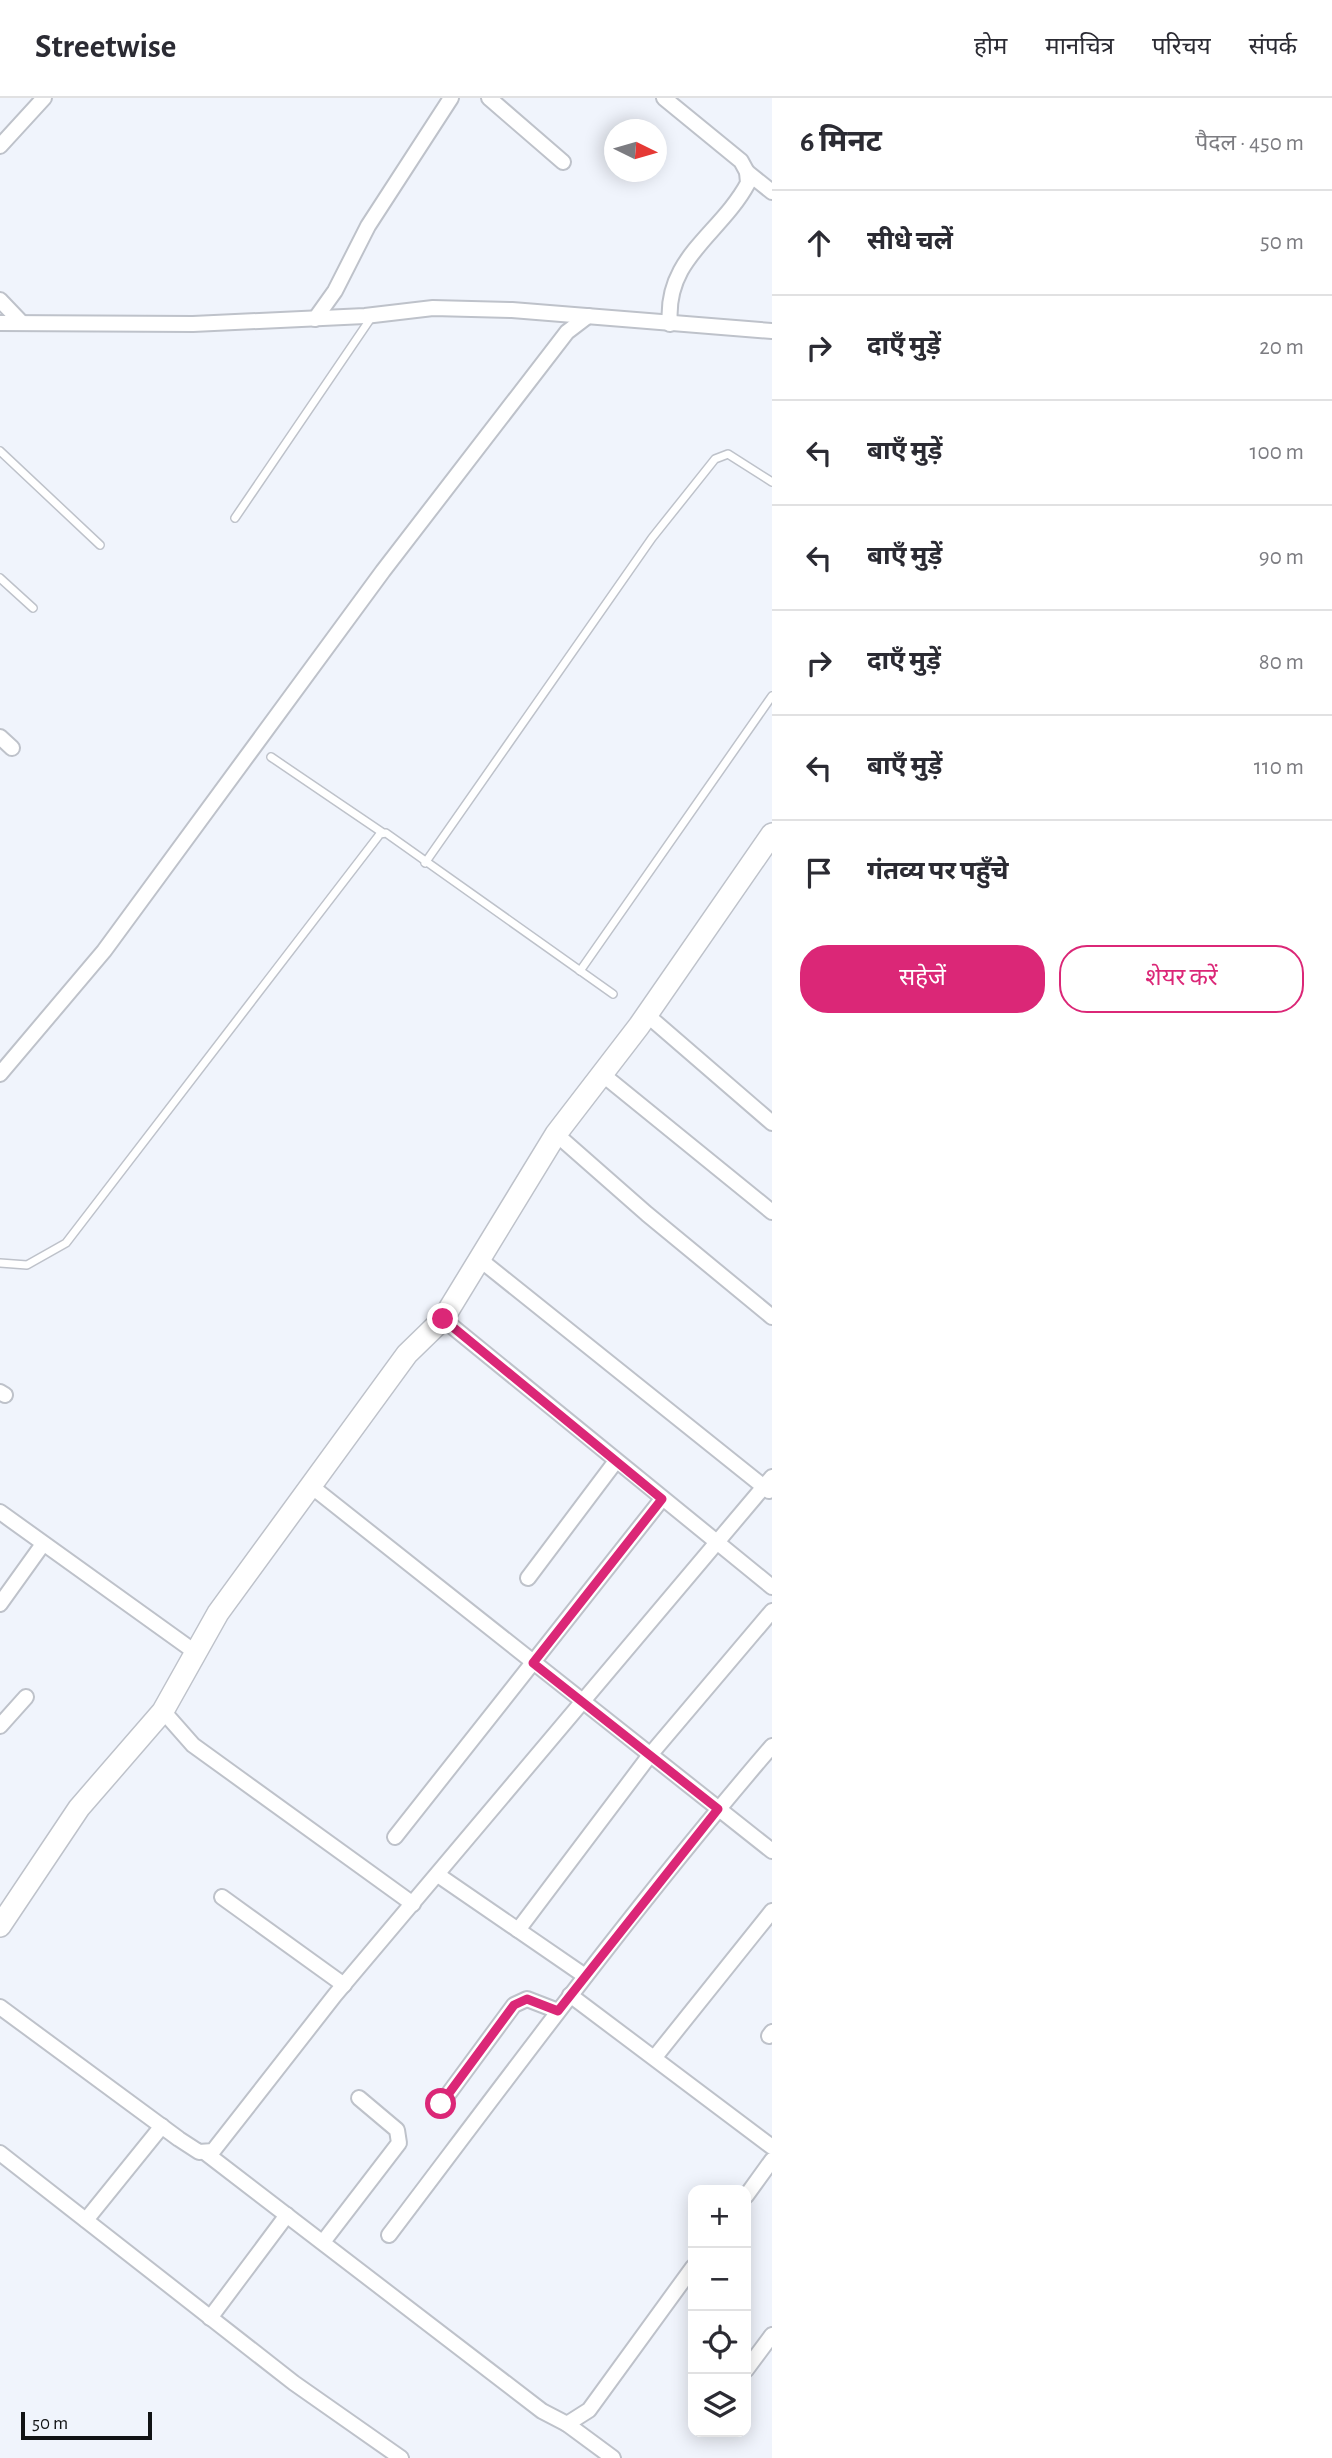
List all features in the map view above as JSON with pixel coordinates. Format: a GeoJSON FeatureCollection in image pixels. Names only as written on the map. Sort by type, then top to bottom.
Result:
{"type":"FeatureCollection","features":[{"type":"Feature","properties":{"kind":"street"},"geometry":{"type":"LineString","coordinates":[[0,146],[44,98]]}},
{"type":"Feature","properties":{"kind":"street"},"geometry":{"type":"LineString","coordinates":[[315,319],[335,291],[375,215],[451,98]]}},
{"type":"Feature","properties":{"kind":"street"},"geometry":{"type":"LineString","coordinates":[[489,98],[562,162]]}},
{"type":"Feature","properties":{"kind":"street"},"geometry":{"type":"LineString","coordinates":[[664,98],[741,162],[747,172],[772,192]]}},
{"type":"Feature","properties":{"kind":"street"},"geometry":{"type":"LineString","coordinates":[[670,324],[668,302],[676,275],[743,192],[748,183],[747,172]]}},
{"type":"Feature","properties":{"kind":"street"},"geometry":{"type":"LineString","coordinates":[[0,300],[22,323]]}},
{"type":"Feature","properties":{"kind":"street"},"geometry":{"type":"LineString","coordinates":[[0,323],[115,326],[315,319],[433,309],[588,316],[772,331]]}},
{"type":"Feature","properties":{"kind":"street"},"geometry":{"type":"LineString","coordinates":[[0,1074],[104,951],[391,560],[560,341],[588,316]]}},
{"type":"Feature","properties":{"kind":"street"},"geometry":{"type":"LineString","coordinates":[[0,737],[12,748]]}},
{"type":"Feature","properties":{"kind":"street"},"geometry":{"type":"LineString","coordinates":[[0,1926],[79,1808],[163,1711],[218,1613],[407,1354],[443,1319],[556,1133],[647,1015],[772,834]]}},
{"type":"Feature","properties":{"kind":"street"},"geometry":{"type":"LineString","coordinates":[[647,1015],[772,1123]]}},
{"type":"Feature","properties":{"kind":"street"},"geometry":{"type":"LineString","coordinates":[[602,1074],[772,1212]]}},
{"type":"Feature","properties":{"kind":"street"},"geometry":{"type":"LineString","coordinates":[[556,1133],[647,1214],[772,1317]]}},
{"type":"Feature","properties":{"kind":"street"},"geometry":{"type":"LineString","coordinates":[[207,2154],[218,2146],[344,1984],[769,1486],[478,1258]]}},
{"type":"Feature","properties":{"kind":"street"},"geometry":{"type":"LineString","coordinates":[[443,1319],[772,1587]]}},
{"type":"Feature","properties":{"kind":"street"},"geometry":{"type":"LineString","coordinates":[[528,1578],[616,1461]]}},
{"type":"Feature","properties":{"kind":"street"},"geometry":{"type":"LineString","coordinates":[[311,1486],[772,1851]]}},
{"type":"Feature","properties":{"kind":"street"},"geometry":{"type":"LineString","coordinates":[[395,1837],[662,1499]]}},
{"type":"Feature","properties":{"kind":"street"},"geometry":{"type":"LineString","coordinates":[[0,1512],[195,1652]]}},
{"type":"Feature","properties":{"kind":"street"},"geometry":{"type":"LineString","coordinates":[[0,1604],[43,1544]]}},
{"type":"Feature","properties":{"kind":"street"},"geometry":{"type":"LineString","coordinates":[[518,1930],[650,1755],[772,1611]]}},
{"type":"Feature","properties":{"kind":"street"},"geometry":{"type":"LineString","coordinates":[[0,1726],[26,1697]]}},
{"type":"Feature","properties":{"kind":"street"},"geometry":{"type":"LineString","coordinates":[[163,1711],[194,1745],[413,1904]]}},
{"type":"Feature","properties":{"kind":"street"},"geometry":{"type":"LineString","coordinates":[[389,2235],[558,2011],[718,1809],[772,1746]]}},
{"type":"Feature","properties":{"kind":"street"},"geometry":{"type":"LineString","coordinates":[[438,1875],[586,1976]]}},
{"type":"Feature","properties":{"kind":"street"},"geometry":{"type":"LineString","coordinates":[[222,1896],[344,1984]]}},
{"type":"Feature","properties":{"kind":"street"},"geometry":{"type":"LineString","coordinates":[[655,2057],[772,1911]]}},
{"type":"Feature","properties":{"kind":"street"},"geometry":{"type":"LineString","coordinates":[[570,1996],[772,2147]]}},
{"type":"Feature","properties":{"kind":"street"},"geometry":{"type":"LineString","coordinates":[[441,2104],[514,2005],[527,1999],[558,2011]]}},
{"type":"Feature","properties":{"kind":"street"},"geometry":{"type":"LineString","coordinates":[[0,2007],[162,2126],[199,2152],[207,2154],[542,2411],[567,2424],[612,2458]]}},
{"type":"Feature","properties":{"kind":"street"},"geometry":{"type":"LineString","coordinates":[[323,2242],[399,2143],[397,2130],[359,2098]]}},
{"type":"Feature","properties":{"kind":"street"},"geometry":{"type":"LineString","coordinates":[[86,2220],[162,2126]]}},
{"type":"Feature","properties":{"kind":"street"},"geometry":{"type":"LineString","coordinates":[[0,2153],[294,2383],[401,2458]]}},
{"type":"Feature","properties":{"kind":"street"},"geometry":{"type":"LineString","coordinates":[[751,2189],[772,2160]]}},
{"type":"Feature","properties":{"kind":"street"},"geometry":{"type":"LineString","coordinates":[[210,2318],[287,2215]]}},
{"type":"Feature","properties":{"kind":"street"},"geometry":{"type":"LineString","coordinates":[[567,2424],[589,2410],[688,2274]]}},
{"type":"Feature","properties":{"kind":"street"},"geometry":{"type":"LineString","coordinates":[[751,2363],[772,2335]]}},
{"type":"Feature","properties":{"kind":"lane"},"geometry":{"type":"LineString","coordinates":[[235,518],[374,315]]}},
{"type":"Feature","properties":{"kind":"lane"},"geometry":{"type":"LineString","coordinates":[[0,451],[100,545]]}},
{"type":"Feature","properties":{"kind":"lane"},"geometry":{"type":"LineString","coordinates":[[425,863],[652,538],[715,460],[728,454],[772,482]]}},
{"type":"Feature","properties":{"kind":"lane"},"geometry":{"type":"LineString","coordinates":[[0,578],[33,608]]}},
{"type":"Feature","properties":{"kind":"lane"},"geometry":{"type":"LineString","coordinates":[[580,971],[772,696]]}},
{"type":"Feature","properties":{"kind":"lane"},"geometry":{"type":"LineString","coordinates":[[271,757],[614,994]]}},
{"type":"Feature","properties":{"kind":"lane"},"geometry":{"type":"LineString","coordinates":[[0,1263],[27,1265],[66,1243],[383,833]]}},
{"type":"Feature","properties":{"kind":"route"},"geometry":{"type":"LineString","coordinates":[[441,2104],[514,2005],[527,1999],[558,2011],[718,1809],[533,1663],[662,1499],[443,1319]]}}]}
